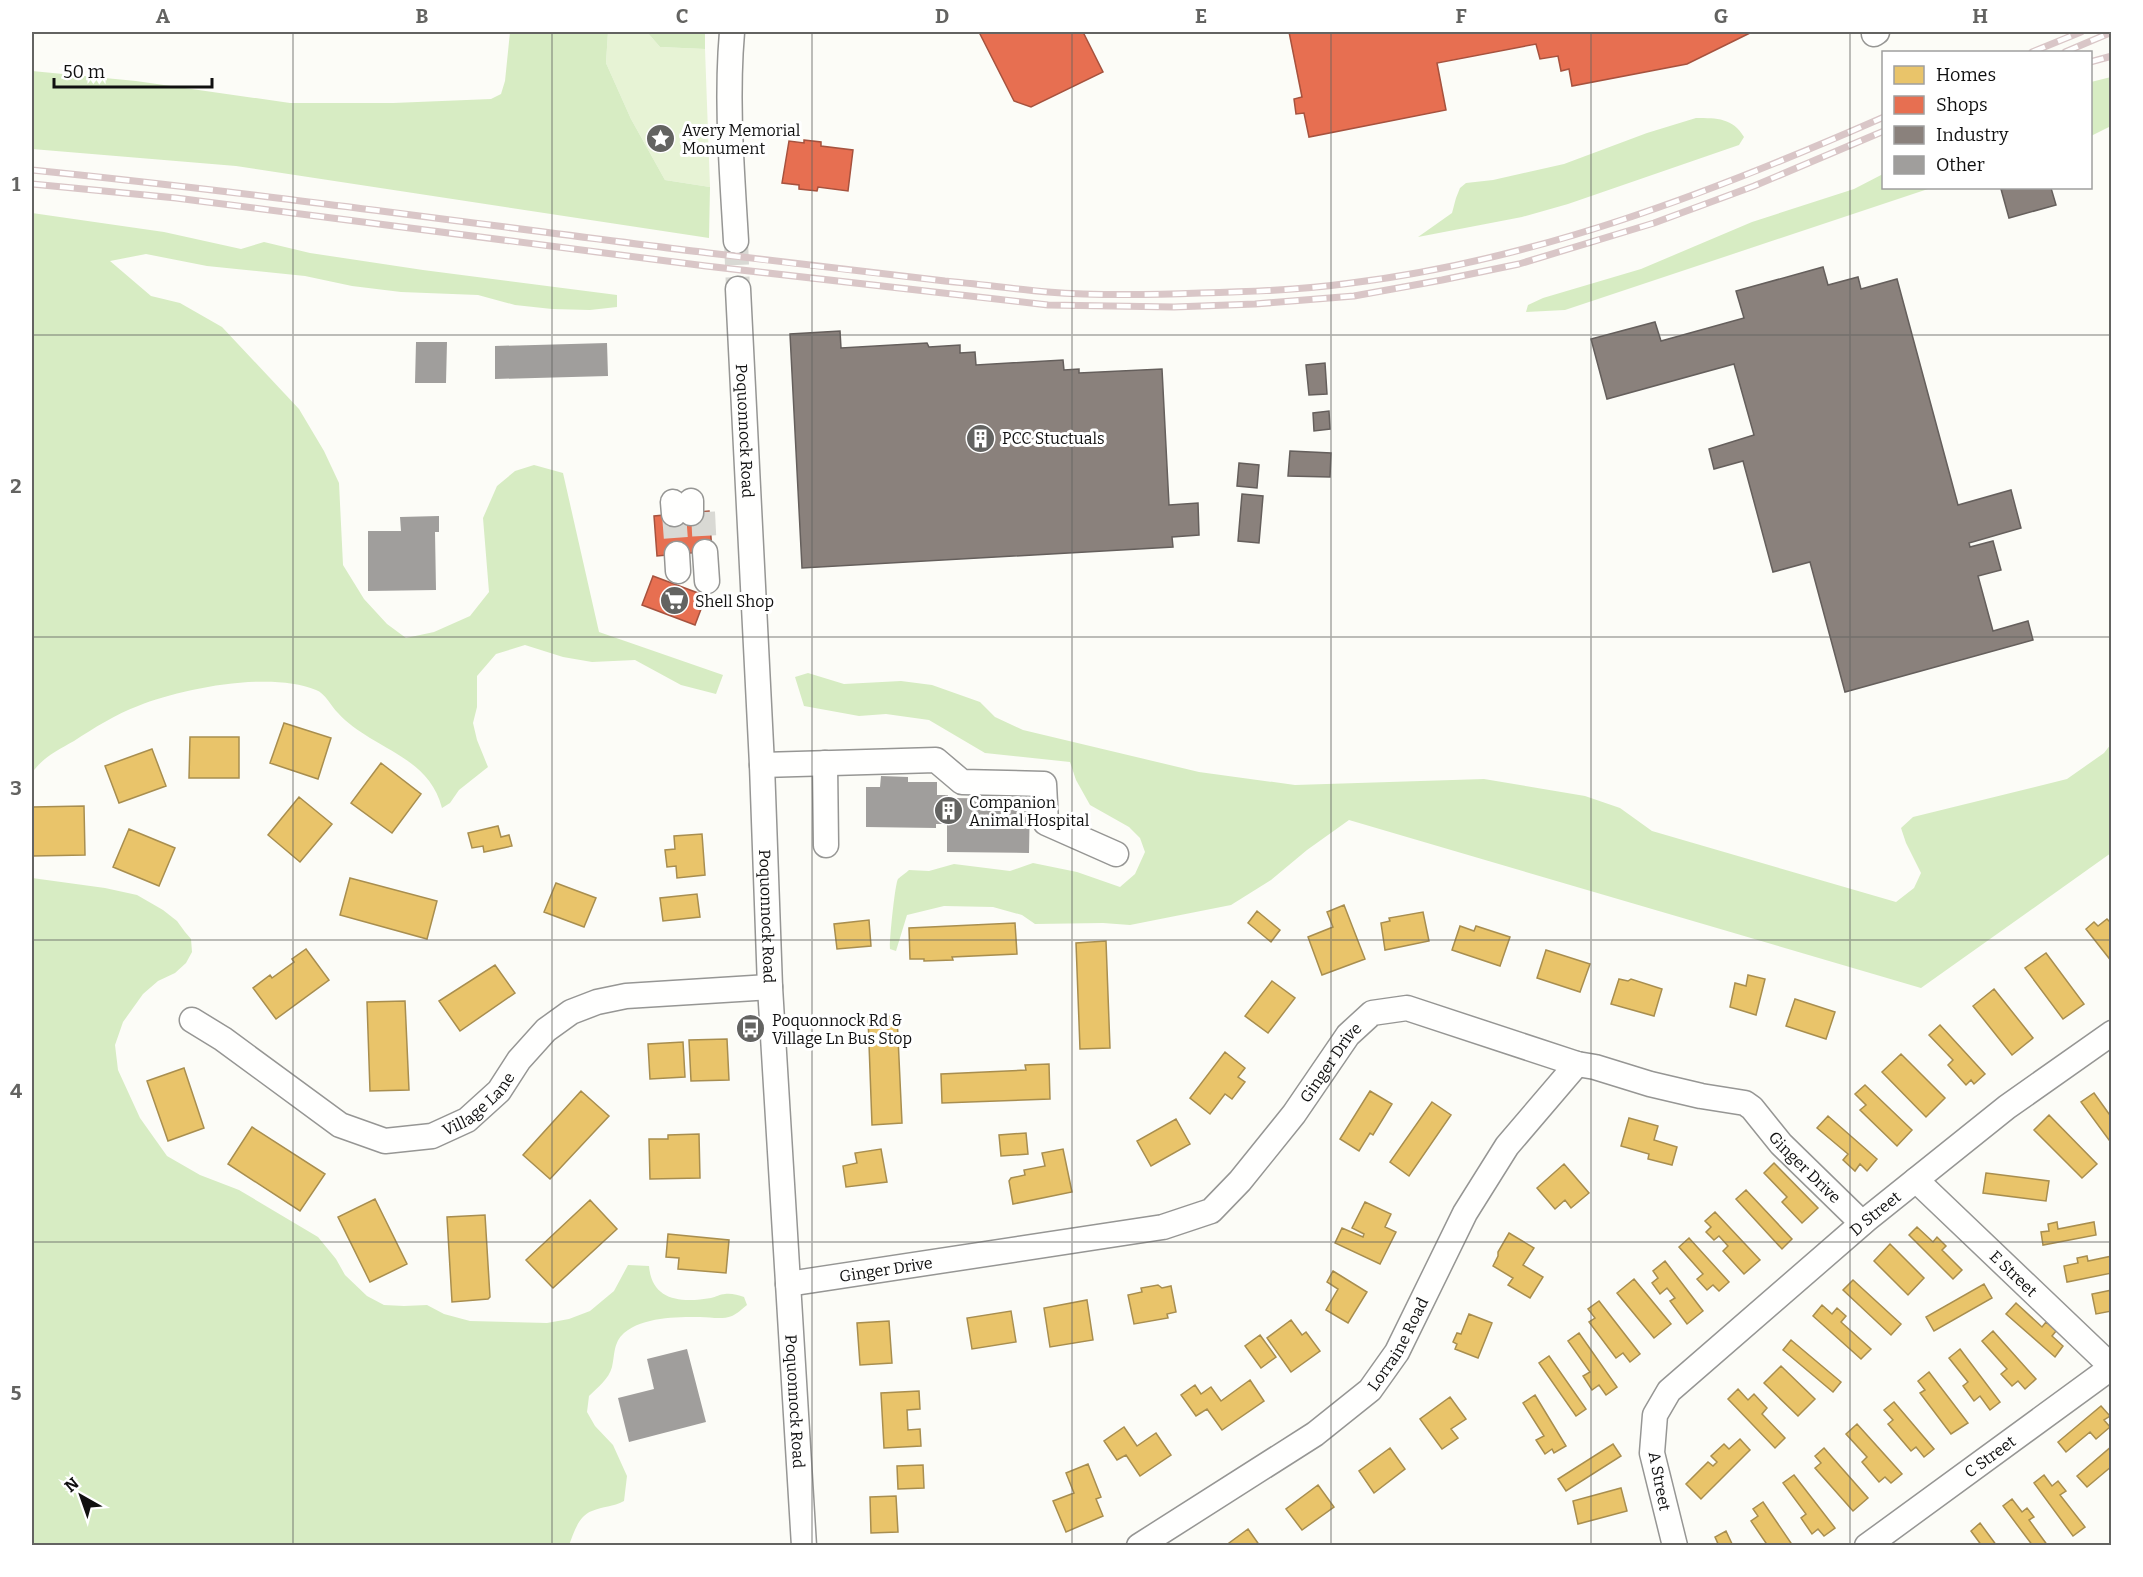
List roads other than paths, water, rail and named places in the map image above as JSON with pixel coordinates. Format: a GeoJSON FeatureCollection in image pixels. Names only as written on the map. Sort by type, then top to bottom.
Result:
{"type":"FeatureCollection","features":[{"type":"Feature","properties":{"kind":"street"},"geometry":{"type":"LineString","coordinates":[[732,32],[729,105],[736,241]]}},
{"type":"Feature","properties":{"kind":"street","name":"Poquonnock Road"},"geometry":{"type":"LineString","coordinates":[[738,289],[762,765],[770,987],[804,1545]]}},
{"type":"Feature","properties":{"kind":"street"},"geometry":{"type":"LineString","coordinates":[[762,765],[936,760],[962,782],[1044,784],[1046,823],[1116,855]]}},
{"type":"Feature","properties":{"kind":"street"},"geometry":{"type":"LineString","coordinates":[[825,763],[826,845]]}},
{"type":"Feature","properties":{"kind":"street","name":"Village Lane"},"geometry":{"type":"LineString","coordinates":[[192,1020],[223,1039],[340,1125],[386,1141],[432,1136],[467,1120],[499,1091],[519,1060],[546,1030],[571,1012],[597,1002],[626,996],[770,987]]}},
{"type":"Feature","properties":{"kind":"street","name":"Ginger Drive"},"geometry":{"type":"LineString","coordinates":[[788,1284],[1163,1227],[1211,1211],[1240,1181],[1294,1114],[1348,1035],[1372,1013],[1407,1008],[1577,1064],[1701,1096],[1745,1103],[1781,1144],[1862,1223]]}},
{"type":"Feature","properties":{"kind":"street","name":"D Street"},"geometry":{"type":"LineString","coordinates":[[1655,1415],[1669,1391],[1862,1223],[2007,1107],[2112,1033]]}},
{"type":"Feature","properties":{"kind":"street","name":"Lorraine Road"},"geometry":{"type":"LineString","coordinates":[[1139,1545],[1315,1434],[1370,1390],[1397,1352],[1466,1213],[1501,1156],[1577,1064]]}},
{"type":"Feature","properties":{"kind":"street","name":"E Street"},"geometry":{"type":"LineString","coordinates":[[1916,1180],[2112,1367]]}},
{"type":"Feature","properties":{"kind":"street","name":"C Street"},"geometry":{"type":"LineString","coordinates":[[1867,1545],[2112,1367]]}},
{"type":"Feature","properties":{"kind":"street","name":"A Street"},"geometry":{"type":"LineString","coordinates":[[1655,1415],[1652,1454],[1675,1545]]}},
{"type":"Feature","properties":{"kind":"tunnel"},"geometry":{"type":"LineString","coordinates":[[736,241],[738,289]]}},
{"type":"Feature","properties":{"kind":"tunnel"},"geometry":{"type":"LineString","coordinates":[[703,512],[705,552]]}},
{"type":"Feature","properties":{"kind":"tunnel"},"geometry":{"type":"LineString","coordinates":[[674,514],[677,554]]}},
{"type":"Feature","properties":{"kind":"railway"},"geometry":{"type":"LineString","coordinates":[[2034,51],[2081,32]]}},
{"type":"Feature","properties":{"kind":"railway"},"geometry":{"type":"LineString","coordinates":[[2067,51],[2112,32]]}},
{"type":"Feature","properties":{"kind":"railway"},"geometry":{"type":"LineString","coordinates":[[2092,61],[2112,56]]}},
{"type":"Feature","properties":{"kind":"railway"},"geometry":{"type":"LineString","coordinates":[[32,170],[286,199],[738,257],[1035,291],[1105,295],[1162,294],[1257,291],[1332,285],[1420,272],[1489,258],[1556,240],[1689,196],[1820,145],[1882,118]]}},
{"type":"Feature","properties":{"kind":"railway"},"geometry":{"type":"LineString","coordinates":[[32,184],[176,198],[706,266],[1048,305],[1174,307],[1255,304],[1354,296],[1519,264],[1654,223],[1754,186],[1882,132]]}},
{"type":"Feature","properties":{"kind":"place","name":"Avery Memorial Monument"},"geometry":{"type":"Point","coordinates":[661,139]}},
{"type":"Feature","properties":{"kind":"place","name":"PCC Stuctuals"},"geometry":{"type":"Point","coordinates":[981,438]}},
{"type":"Feature","properties":{"kind":"place","name":"Shell Shop"},"geometry":{"type":"Point","coordinates":[674,601]}},
{"type":"Feature","properties":{"kind":"place","name":"Companion Animal Hospital"},"geometry":{"type":"Point","coordinates":[948,811]}},
{"type":"Feature","properties":{"kind":"place","name":"Poquonnock Rd & Village Ln Bus Stop"},"geometry":{"type":"Point","coordinates":[751,1029]}}]}
